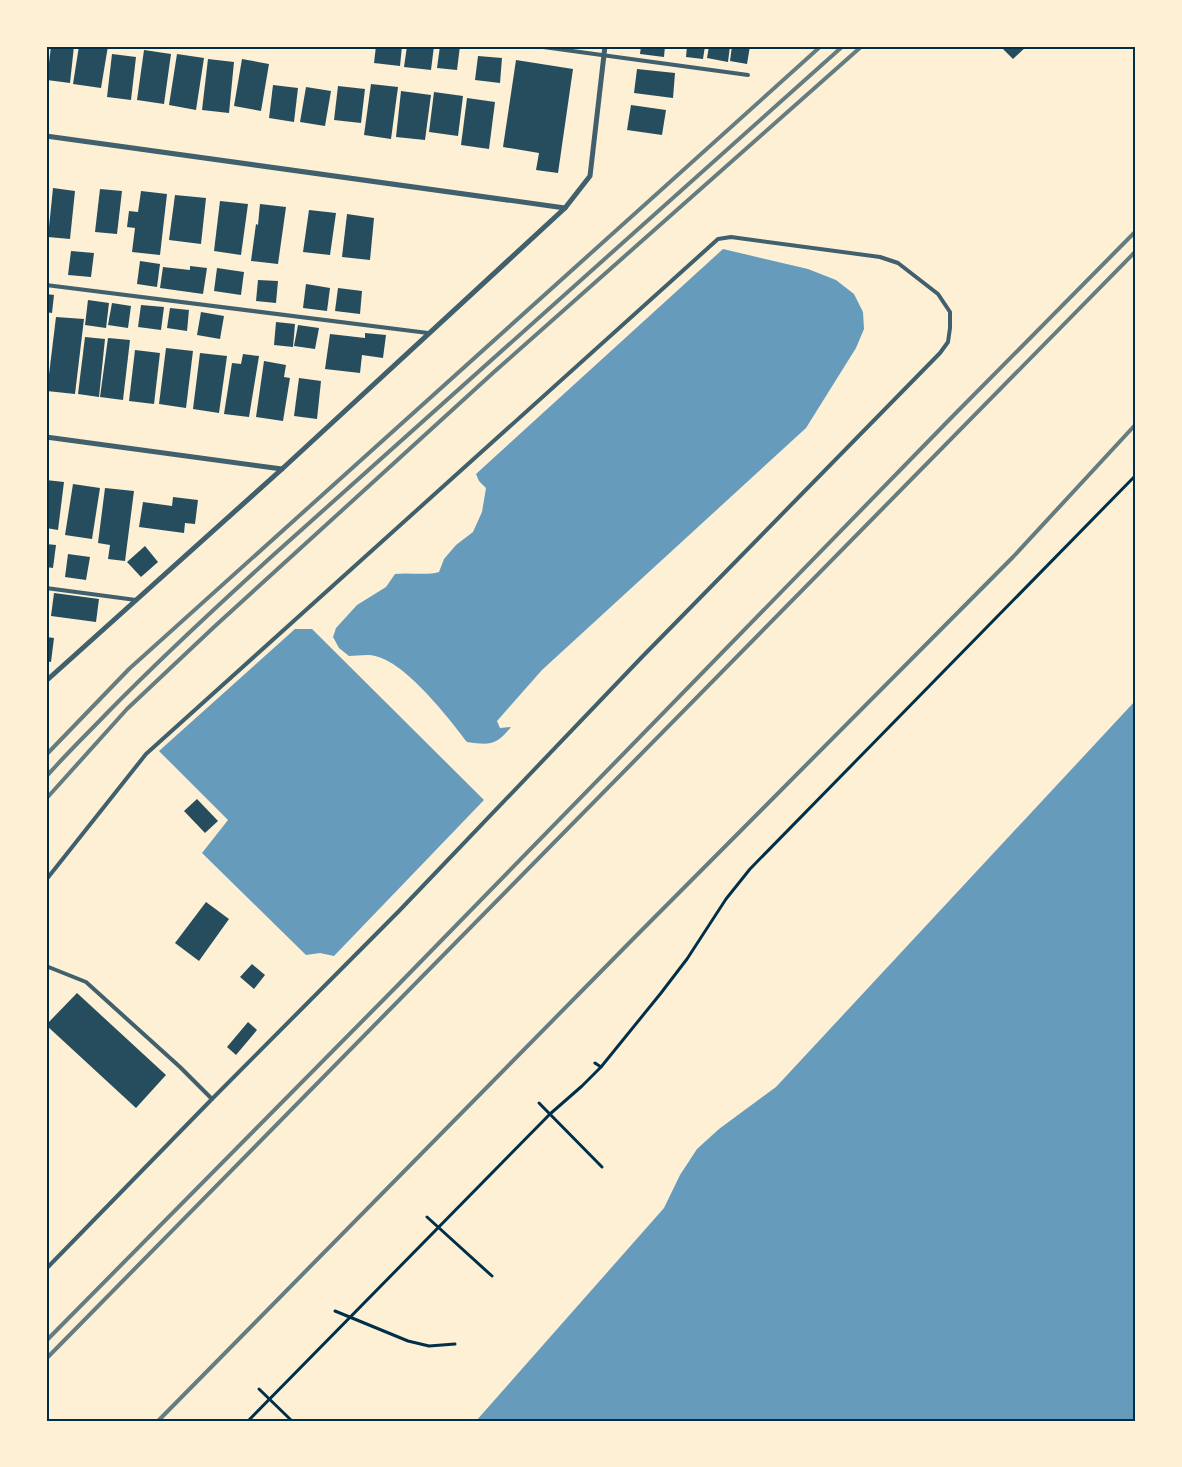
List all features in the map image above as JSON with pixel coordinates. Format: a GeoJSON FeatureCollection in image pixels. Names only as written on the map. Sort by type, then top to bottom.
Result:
{"type":"FeatureCollection","features":[{"type":"Feature","properties":{"kind":"street"},"geometry":{"type":"LineString","coordinates":[[46,681],[282,469],[566,208],[590,176],[605,46]]}},
{"type":"Feature","properties":{"kind":"street"},"geometry":{"type":"LineString","coordinates":[[46,136],[566,208]]}},
{"type":"Feature","properties":{"kind":"street"},"geometry":{"type":"LineString","coordinates":[[46,437],[282,469]]}},
{"type":"Feature","properties":{"kind":"lane"},"geometry":{"type":"LineString","coordinates":[[536,46],[748,75]]}},
{"type":"Feature","properties":{"kind":"lane"},"geometry":{"type":"LineString","coordinates":[[46,880],[146,754],[718,239],[731,237],[880,256],[898,263],[938,294],[950,312],[948,342],[940,353],[640,658],[399,911],[46,1269]]}},
{"type":"Feature","properties":{"kind":"lane"},"geometry":{"type":"LineString","coordinates":[[46,285],[429,334]]}},
{"type":"Feature","properties":{"kind":"lane"},"geometry":{"type":"LineString","coordinates":[[46,588],[137,600]]}},
{"type":"Feature","properties":{"kind":"lane"},"geometry":{"type":"LineString","coordinates":[[46,966],[86,982],[180,1066],[212,1099]]}},
{"type":"Feature","properties":{"kind":"path"},"geometry":{"type":"LineString","coordinates":[[248,1421],[550,1114],[601,1067],[687,959],[726,899],[750,869],[1136,475]]}},
{"type":"Feature","properties":{"kind":"path"},"geometry":{"type":"LineString","coordinates":[[595,1063],[601,1067]]}},
{"type":"Feature","properties":{"kind":"path"},"geometry":{"type":"LineString","coordinates":[[539,1103],[602,1167]]}},
{"type":"Feature","properties":{"kind":"path"},"geometry":{"type":"LineString","coordinates":[[427,1217],[492,1276]]}},
{"type":"Feature","properties":{"kind":"path"},"geometry":{"type":"LineString","coordinates":[[335,1311],[408,1340],[429,1346],[455,1344]]}},
{"type":"Feature","properties":{"kind":"path"},"geometry":{"type":"LineString","coordinates":[[259,1389],[292,1421]]}},
{"type":"Feature","properties":{"kind":"water"},"geometry":{"type":"Polygon","coordinates":[[[723,249],[808,269],[836,280],[854,294],[863,312],[864,329],[856,348],[806,428],[542,670],[497,721],[500,728],[511,727],[506,733],[492,743],[467,742],[426,692],[400,669],[387,660],[375,656],[349,656],[339,648],[333,637],[336,628],[357,605],[386,587],[395,574],[439,572],[444,559],[456,545],[473,532],[482,512],[486,488],[479,481],[476,474],[723,249]]]}},
{"type":"Feature","properties":{"kind":"water"},"geometry":{"type":"Polygon","coordinates":[[[295,629],[312,629],[484,800],[334,956],[320,953],[306,955],[202,853],[228,820],[159,751],[295,629]]]}},
{"type":"Feature","properties":{"kind":"water"},"geometry":{"type":"Polygon","coordinates":[[[1136,700],[1136,1421],[476,1421],[664,1208],[680,1175],[697,1149],[719,1129],[776,1087],[1136,700]]]}},
{"type":"Feature","properties":{"kind":"building"},"geometry":{"type":"Polygon","coordinates":[[[51,46],[74,46],[70,83],[47,80],[51,46]]]}},
{"type":"Feature","properties":{"kind":"building"},"geometry":{"type":"Polygon","coordinates":[[[79,46],[108,46],[101,88],[73,84],[79,46]]]}},
{"type":"Feature","properties":{"kind":"building"},"geometry":{"type":"Polygon","coordinates":[[[376,46],[402,46],[400,66],[374,63],[376,46]]]}},
{"type":"Feature","properties":{"kind":"building"},"geometry":{"type":"Polygon","coordinates":[[[407,46],[434,46],[431,70],[404,67],[407,46]]]}},
{"type":"Feature","properties":{"kind":"building"},"geometry":{"type":"Polygon","coordinates":[[[440,46],[460,46],[457,70],[437,68],[440,46]]]}},
{"type":"Feature","properties":{"kind":"building"},"geometry":{"type":"Polygon","coordinates":[[[641,46],[665,46],[664,57],[640,54],[641,46]]]}},
{"type":"Feature","properties":{"kind":"building"},"geometry":{"type":"Polygon","coordinates":[[[687,46],[705,46],[703,59],[686,57],[687,46]]]}},
{"type":"Feature","properties":{"kind":"building"},"geometry":{"type":"Polygon","coordinates":[[[709,46],[730,46],[728,62],[707,58],[709,46]]]}},
{"type":"Feature","properties":{"kind":"building"},"geometry":{"type":"Polygon","coordinates":[[[732,46],[750,46],[747,64],[730,61],[732,46]]]}},
{"type":"Feature","properties":{"kind":"building"},"geometry":{"type":"Polygon","coordinates":[[[1000,46],[1027,46],[1013,59],[1000,46]]]}},
{"type":"Feature","properties":{"kind":"building"},"geometry":{"type":"Polygon","coordinates":[[[144,50],[171,54],[164,104],[137,100],[144,50]]]}},
{"type":"Feature","properties":{"kind":"building"},"geometry":{"type":"Polygon","coordinates":[[[112,54],[136,57],[131,100],[107,97],[112,54]]]}},
{"type":"Feature","properties":{"kind":"building"},"geometry":{"type":"Polygon","coordinates":[[[177,54],[204,58],[196,110],[169,105],[177,54]]]}},
{"type":"Feature","properties":{"kind":"building"},"geometry":{"type":"Polygon","coordinates":[[[478,56],[502,58],[500,83],[475,80],[478,56]]]}},
{"type":"Feature","properties":{"kind":"building"},"geometry":{"type":"Polygon","coordinates":[[[208,59],[234,62],[229,113],[202,110],[208,59]]]}},
{"type":"Feature","properties":{"kind":"building"},"geometry":{"type":"Polygon","coordinates":[[[242,59],[269,64],[261,111],[234,106],[242,59]]]}},
{"type":"Feature","properties":{"kind":"building"},"geometry":{"type":"Polygon","coordinates":[[[516,60],[573,69],[558,173],[536,170],[539,153],[503,147],[516,60]]]}},
{"type":"Feature","properties":{"kind":"building"},"geometry":{"type":"Polygon","coordinates":[[[637,69],[675,73],[673,98],[634,93],[637,69]]]}},
{"type":"Feature","properties":{"kind":"building"},"geometry":{"type":"Polygon","coordinates":[[[371,84],[398,87],[391,139],[364,135],[371,84]]]}},
{"type":"Feature","properties":{"kind":"building"},"geometry":{"type":"Polygon","coordinates":[[[273,85],[298,88],[294,122],[269,118],[273,85]]]}},
{"type":"Feature","properties":{"kind":"building"},"geometry":{"type":"Polygon","coordinates":[[[338,86],[365,89],[361,123],[334,120],[338,86]]]}},
{"type":"Feature","properties":{"kind":"building"},"geometry":{"type":"Polygon","coordinates":[[[306,87],[331,91],[325,126],[300,122],[306,87]]]}},
{"type":"Feature","properties":{"kind":"building"},"geometry":{"type":"Polygon","coordinates":[[[401,91],[431,95],[425,140],[396,137],[401,91]]]}},
{"type":"Feature","properties":{"kind":"building"},"geometry":{"type":"Polygon","coordinates":[[[434,92],[463,96],[458,136],[429,132],[434,92]]]}},
{"type":"Feature","properties":{"kind":"building"},"geometry":{"type":"Polygon","coordinates":[[[467,98],[495,102],[489,149],[461,145],[467,98]]]}},
{"type":"Feature","properties":{"kind":"building"},"geometry":{"type":"Polygon","coordinates":[[[631,105],[666,110],[662,135],[627,130],[631,105]]]}},
{"type":"Feature","properties":{"kind":"building"},"geometry":{"type":"Polygon","coordinates":[[[53,188],[75,191],[70,239],[48,237],[53,188]]]}},
{"type":"Feature","properties":{"kind":"building"},"geometry":{"type":"Polygon","coordinates":[[[100,189],[122,191],[117,234],[95,232],[100,189]]]}},
{"type":"Feature","properties":{"kind":"building"},"geometry":{"type":"Polygon","coordinates":[[[141,191],[167,194],[160,255],[132,252],[135,228],[127,227],[129,211],[138,212],[141,191]]]}},
{"type":"Feature","properties":{"kind":"building"},"geometry":{"type":"Polygon","coordinates":[[[175,195],[206,198],[201,244],[169,240],[175,195]]]}},
{"type":"Feature","properties":{"kind":"building"},"geometry":{"type":"Polygon","coordinates":[[[220,201],[248,204],[241,255],[214,251],[220,201]]]}},
{"type":"Feature","properties":{"kind":"building"},"geometry":{"type":"Polygon","coordinates":[[[260,204],[286,207],[278,264],[251,261],[260,204]]]}},
{"type":"Feature","properties":{"kind":"building"},"geometry":{"type":"Polygon","coordinates":[[[309,210],[336,213],[330,255],[303,252],[309,210]]]}},
{"type":"Feature","properties":{"kind":"building"},"geometry":{"type":"Polygon","coordinates":[[[347,214],[374,218],[370,260],[342,257],[347,214]]]}},
{"type":"Feature","properties":{"kind":"building"},"geometry":{"type":"Polygon","coordinates":[[[71,251],[94,253],[91,277],[68,275],[71,251]]]}},
{"type":"Feature","properties":{"kind":"building"},"geometry":{"type":"Polygon","coordinates":[[[140,261],[160,264],[157,287],[137,284],[140,261]]]}},
{"type":"Feature","properties":{"kind":"building"},"geometry":{"type":"Polygon","coordinates":[[[190,266],[207,268],[203,294],[160,288],[163,267],[190,270],[190,266]]]}},
{"type":"Feature","properties":{"kind":"building"},"geometry":{"type":"Polygon","coordinates":[[[217,268],[244,272],[241,295],[214,291],[217,268]]]}},
{"type":"Feature","properties":{"kind":"building"},"geometry":{"type":"Polygon","coordinates":[[[258,280],[278,281],[276,303],[256,301],[258,280]]]}},
{"type":"Feature","properties":{"kind":"building"},"geometry":{"type":"Polygon","coordinates":[[[306,284],[330,288],[327,311],[303,308],[306,284]]]}},
{"type":"Feature","properties":{"kind":"building"},"geometry":{"type":"Polygon","coordinates":[[[338,288],[362,291],[360,314],[335,311],[338,288]]]}},
{"type":"Feature","properties":{"kind":"building"},"geometry":{"type":"Polygon","coordinates":[[[46,294],[54,295],[52,313],[46,312],[46,294]]]}},
{"type":"Feature","properties":{"kind":"building"},"geometry":{"type":"Polygon","coordinates":[[[88,300],[109,303],[106,328],[85,325],[88,300]]]}},
{"type":"Feature","properties":{"kind":"building"},"geometry":{"type":"Polygon","coordinates":[[[112,303],[131,306],[128,328],[108,325],[112,303]]]}},
{"type":"Feature","properties":{"kind":"building"},"geometry":{"type":"Polygon","coordinates":[[[141,305],[164,307],[161,330],[138,327],[141,305]]]}},
{"type":"Feature","properties":{"kind":"building"},"geometry":{"type":"Polygon","coordinates":[[[170,308],[189,310],[187,331],[167,328],[170,308]]]}},
{"type":"Feature","properties":{"kind":"building"},"geometry":{"type":"Polygon","coordinates":[[[201,312],[224,316],[220,339],[197,335],[201,312]]]}},
{"type":"Feature","properties":{"kind":"building"},"geometry":{"type":"Polygon","coordinates":[[[56,317],[84,319],[75,394],[47,391],[56,317]]]}},
{"type":"Feature","properties":{"kind":"building"},"geometry":{"type":"Polygon","coordinates":[[[276,322],[295,324],[293,347],[274,345],[276,322]]]}},
{"type":"Feature","properties":{"kind":"building"},"geometry":{"type":"Polygon","coordinates":[[[298,325],[319,328],[315,349],[294,346],[298,325]]]}},
{"type":"Feature","properties":{"kind":"building"},"geometry":{"type":"Polygon","coordinates":[[[365,333],[386,335],[383,358],[362,355],[360,373],[325,369],[330,334],[365,338],[365,333]]]}},
{"type":"Feature","properties":{"kind":"building"},"geometry":{"type":"Polygon","coordinates":[[[85,337],[105,339],[99,397],[78,394],[85,337]]]}},
{"type":"Feature","properties":{"kind":"building"},"geometry":{"type":"Polygon","coordinates":[[[108,338],[130,340],[123,400],[100,397],[108,338]]]}},
{"type":"Feature","properties":{"kind":"building"},"geometry":{"type":"Polygon","coordinates":[[[166,348],[193,351],[186,408],[159,404],[166,348]]]}},
{"type":"Feature","properties":{"kind":"building"},"geometry":{"type":"Polygon","coordinates":[[[135,350],[160,353],[154,404],[129,401],[135,350]]]}},
{"type":"Feature","properties":{"kind":"building"},"geometry":{"type":"Polygon","coordinates":[[[200,353],[227,356],[219,413],[193,409],[200,353]]]}},
{"type":"Feature","properties":{"kind":"building"},"geometry":{"type":"Polygon","coordinates":[[[243,354],[259,356],[249,417],[224,414],[232,363],[241,364],[243,354]]]}},
{"type":"Feature","properties":{"kind":"building"},"geometry":{"type":"Polygon","coordinates":[[[264,361],[286,365],[284,377],[290,378],[283,421],[256,417],[264,361]]]}},
{"type":"Feature","properties":{"kind":"building"},"geometry":{"type":"Polygon","coordinates":[[[299,378],[321,381],[317,419],[294,416],[299,378]]]}},
{"type":"Feature","properties":{"kind":"building"},"geometry":{"type":"Polygon","coordinates":[[[46,480],[64,482],[58,530],[46,528],[46,480]]]}},
{"type":"Feature","properties":{"kind":"building"},"geometry":{"type":"Polygon","coordinates":[[[73,484],[100,488],[92,539],[65,535],[73,484]]]}},
{"type":"Feature","properties":{"kind":"building"},"geometry":{"type":"Polygon","coordinates":[[[105,488],[134,491],[125,561],[108,559],[110,545],[98,543],[105,488]]]}},
{"type":"Feature","properties":{"kind":"building"},"geometry":{"type":"Polygon","coordinates":[[[173,497],[198,500],[195,524],[185,523],[184,533],[139,527],[143,502],[172,506],[173,497]]]}},
{"type":"Feature","properties":{"kind":"building"},"geometry":{"type":"Polygon","coordinates":[[[46,544],[56,545],[53,568],[46,567],[46,544]]]}},
{"type":"Feature","properties":{"kind":"building"},"geometry":{"type":"Polygon","coordinates":[[[145,546],[158,562],[141,577],[127,562],[145,546]]]}},
{"type":"Feature","properties":{"kind":"building"},"geometry":{"type":"Polygon","coordinates":[[[68,554],[90,557],[86,580],[65,577],[68,554]]]}},
{"type":"Feature","properties":{"kind":"building"},"geometry":{"type":"Polygon","coordinates":[[[54,593],[99,599],[96,622],[51,616],[54,593]]]}},
{"type":"Feature","properties":{"kind":"building"},"geometry":{"type":"Polygon","coordinates":[[[46,637],[54,638],[51,662],[46,661],[46,637]]]}},
{"type":"Feature","properties":{"kind":"building"},"geometry":{"type":"Polygon","coordinates":[[[197,799],[218,821],[205,833],[184,811],[197,799]]]}},
{"type":"Feature","properties":{"kind":"building"},"geometry":{"type":"Polygon","coordinates":[[[206,902],[229,919],[199,961],[175,943],[206,902]]]}},
{"type":"Feature","properties":{"kind":"building"},"geometry":{"type":"Polygon","coordinates":[[[252,964],[265,975],[254,989],[240,977],[252,964]]]}},
{"type":"Feature","properties":{"kind":"building"},"geometry":{"type":"Polygon","coordinates":[[[77,993],[166,1075],[136,1108],[46,1025],[77,993]]]}},
{"type":"Feature","properties":{"kind":"building"},"geometry":{"type":"Polygon","coordinates":[[[248,1022],[257,1030],[236,1055],[227,1047],[248,1022]]]}},
{"type":"Feature","properties":{"kind":"railway"},"geometry":{"type":"LineString","coordinates":[[46,755],[129,669],[821,46]]}},
{"type":"Feature","properties":{"kind":"railway"},"geometry":{"type":"LineString","coordinates":[[46,777],[148,672],[249,577],[843,46]]}},
{"type":"Feature","properties":{"kind":"railway"},"geometry":{"type":"LineString","coordinates":[[46,799],[127,709],[214,627],[494,372],[862,46]]}},
{"type":"Feature","properties":{"kind":"railway"},"geometry":{"type":"LineString","coordinates":[[46,1341],[397,986],[1136,231]]}},
{"type":"Feature","properties":{"kind":"railway"},"geometry":{"type":"LineString","coordinates":[[46,1359],[1136,251]]}},
{"type":"Feature","properties":{"kind":"railway"},"geometry":{"type":"LineString","coordinates":[[158,1421],[1013,557],[1136,424]]}}]}
